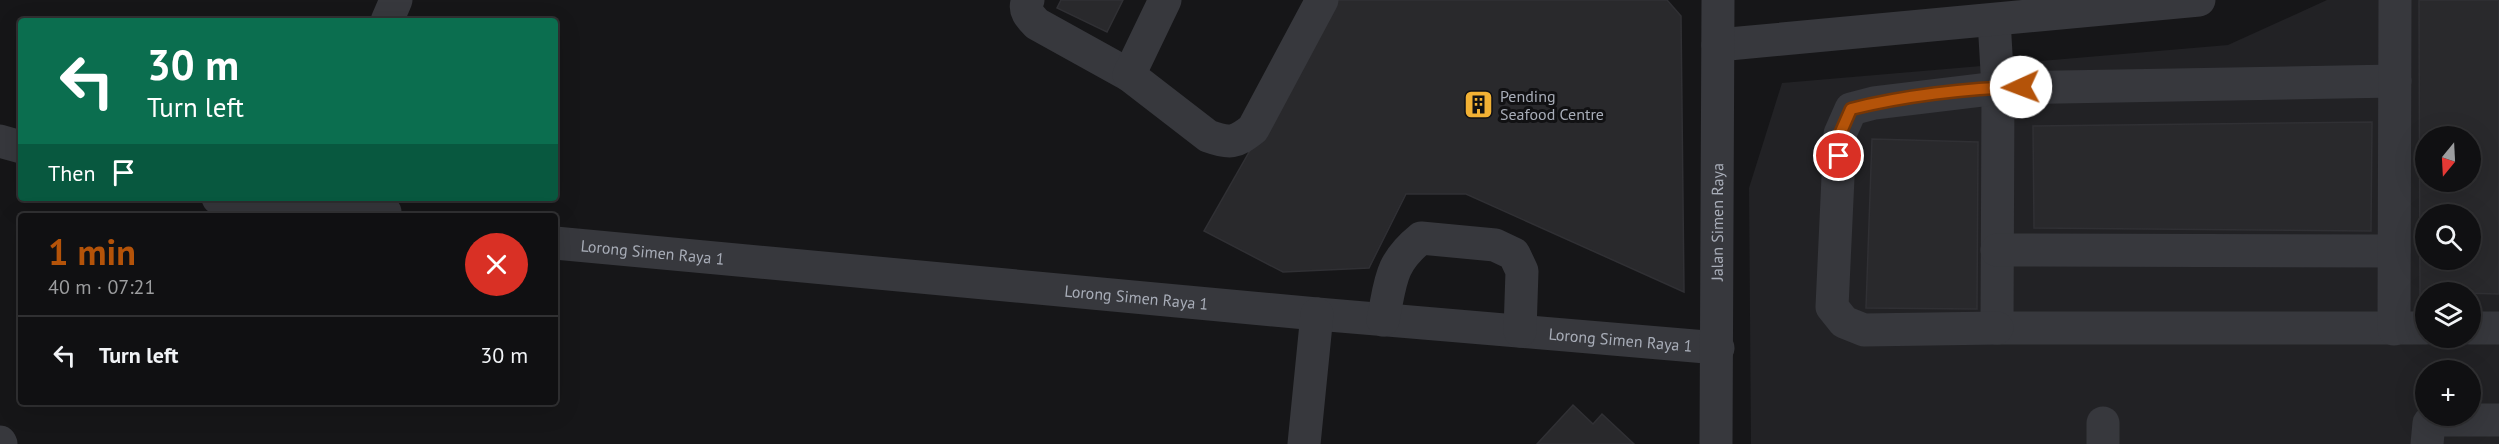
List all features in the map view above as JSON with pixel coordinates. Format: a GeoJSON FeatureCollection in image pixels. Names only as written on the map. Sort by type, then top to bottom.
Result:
{"type":"FeatureCollection","features":[{"type":"Feature","properties":{"kind":"street"},"geometry":{"type":"LineString","coordinates":[[388,18],[396,0]]}},
{"type":"Feature","properties":{"kind":"street"},"geometry":{"type":"LineString","coordinates":[[1028,0],[1026,4],[1028,16],[1037,24],[1129,75],[1208,136],[1222,141],[1237,141],[1252,129],[1322,0]]}},
{"type":"Feature","properties":{"kind":"street"},"geometry":{"type":"LineString","coordinates":[[1129,75],[1166,0]]}},
{"type":"Feature","properties":{"kind":"street","name":"Jalan Simen Raya"},"geometry":{"type":"LineString","coordinates":[[1716,444],[1718,0]]}},
{"type":"Feature","properties":{"kind":"street"},"geometry":{"type":"LineString","coordinates":[[1718,45],[2199,0]]}},
{"type":"Feature","properties":{"kind":"street"},"geometry":{"type":"LineString","coordinates":[[2395,0],[2395,81],[2394,251],[2410,328],[1864,330],[1844,322],[1832,307],[1840,134],[1851,109],[1874,103],[1998,88],[2395,81]]}},
{"type":"Feature","properties":{"kind":"street"},"geometry":{"type":"LineString","coordinates":[[1994,20],[1998,88],[1996,328]]}},
{"type":"Feature","properties":{"kind":"street"},"geometry":{"type":"LineString","coordinates":[[0,141],[18,146]]}},
{"type":"Feature","properties":{"kind":"street"},"geometry":{"type":"LineString","coordinates":[[233,201],[285,211],[385,209]]}},
{"type":"Feature","properties":{"kind":"street"},"geometry":{"type":"LineString","coordinates":[[1383,320],[1393,270],[1407,250],[1421,238],[1495,245],[1514,254],[1522,271],[1520,331]]}},
{"type":"Feature","properties":{"kind":"street","name":"Lorong Simen Raya 1"},"geometry":{"type":"LineString","coordinates":[[558,243],[1383,320],[1718,348]]}},
{"type":"Feature","properties":{"kind":"street"},"geometry":{"type":"LineString","coordinates":[[1997,250],[2394,251]]}},
{"type":"Feature","properties":{"kind":"street"},"geometry":{"type":"LineString","coordinates":[[1304,444],[1317,314]]}},
{"type":"Feature","properties":{"kind":"street"},"geometry":{"type":"LineString","coordinates":[[2481,328],[2499,328]]}},
{"type":"Feature","properties":{"kind":"street"},"geometry":{"type":"LineString","coordinates":[[2427,444],[2429,423],[2441,420],[2499,420]]}},
{"type":"Feature","properties":{"kind":"shaded area"},"geometry":{"type":"Polygon","coordinates":[[[2327,0],[2499,0],[2499,444],[1751,444],[1749,188],[1782,83],[2228,45],[2327,0]]]}},
{"type":"Feature","properties":{"kind":"building"},"geometry":{"type":"Polygon","coordinates":[[[1061,0],[1123,0],[1107,32],[1057,8],[1061,0]]]}},
{"type":"Feature","properties":{"kind":"building","name":"Pending Seafood Centre"},"geometry":{"type":"Polygon","coordinates":[[[1336,0],[1667,0],[1681,16],[1684,292],[1466,194],[1406,194],[1369,268],[1283,272],[1204,231],[1336,0]]]}},
{"type":"Feature","properties":{"kind":"building"},"geometry":{"type":"Polygon","coordinates":[[[2419,0],[2499,0],[2499,294],[2481,294],[2481,282],[2420,282],[2420,270],[2481,270],[2481,204],[2420,204],[2420,192],[2481,192],[2481,126],[2419,126],[2419,0]]]}},
{"type":"Feature","properties":{"kind":"building"},"geometry":{"type":"Polygon","coordinates":[[[2372,122],[2371,231],[2034,228],[2033,126],[2372,122]]]}},
{"type":"Feature","properties":{"kind":"building"},"geometry":{"type":"Polygon","coordinates":[[[1872,139],[1978,142],[1977,309],[1866,308],[1872,139]]]}},
{"type":"Feature","properties":{"kind":"building"},"geometry":{"type":"Polygon","coordinates":[[[1573,405],[1593,424],[1602,414],[1634,444],[1537,444],[1573,405]]]}},
{"type":"Feature","properties":{"kind":"place","name":"Pending Seafood Centre"},"geometry":{"type":"Point","coordinates":[1479,105]}},
{"type":"Feature","properties":{"kind":"route"},"geometry":{"type":"LineString","coordinates":[[1839,156],[1840,134],[1851,109],[1874,103],[2021,87]]}}]}
